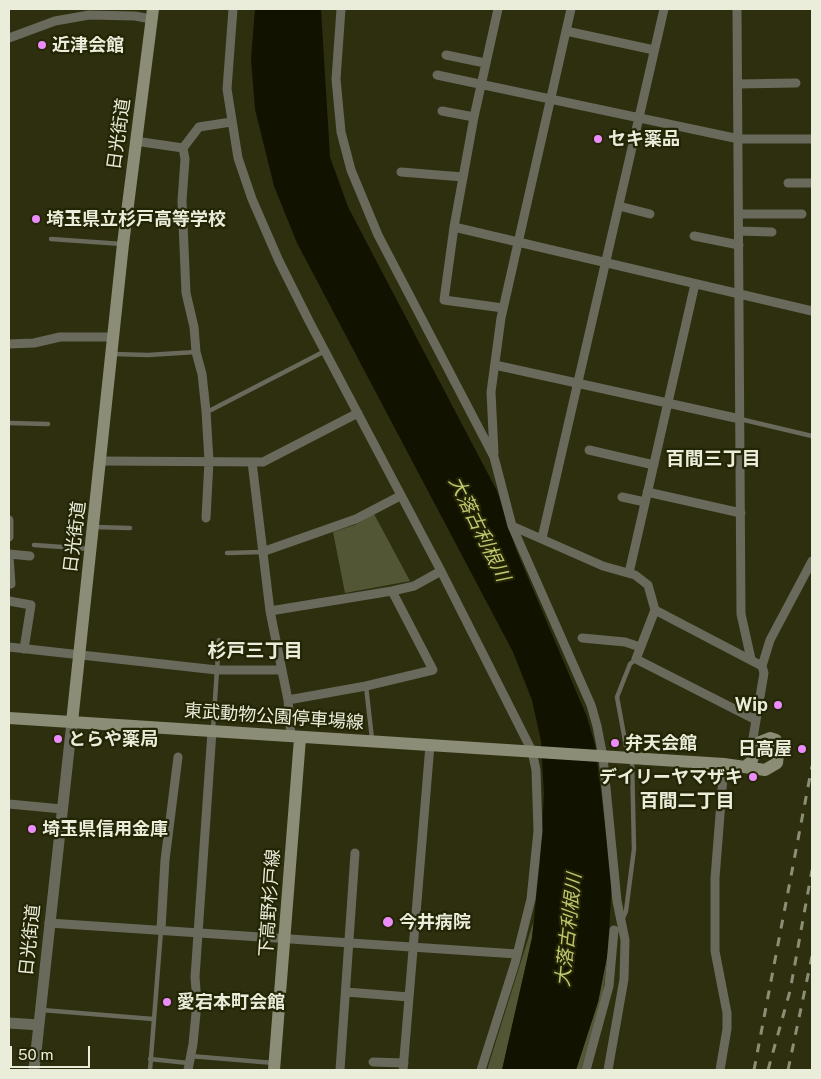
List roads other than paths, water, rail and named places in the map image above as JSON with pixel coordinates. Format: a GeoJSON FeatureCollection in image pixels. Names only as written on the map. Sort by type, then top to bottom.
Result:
{"type":"FeatureCollection","features":[{"type":"Feature","properties":{"kind":"main road","name":"日光街道"},"geometry":{"type":"LineString","coordinates":[[72,722],[102,461],[123,244],[152,14]]}},
{"type":"Feature","properties":{"kind":"main road","name":"東武動物公園停車場線"},"geometry":{"type":"LineString","coordinates":[[9,718],[601,756]]}},
{"type":"Feature","properties":{"kind":"main road","name":"下高野杉戸線"},"geometry":{"type":"LineString","coordinates":[[275,1067],[285,937],[296,737]]}},
{"type":"Feature","properties":{"kind":"main road"},"geometry":{"type":"LineString","coordinates":[[601,756],[724,764],[746,766],[759,770],[769,769],[777,763],[779,747],[774,738],[760,742],[755,755],[746,766]]}},
{"type":"Feature","properties":{"kind":"street"},"geometry":{"type":"LineString","coordinates":[[232,9],[227,74],[231,122],[238,158],[252,199],[279,261],[534,752],[538,831],[531,899],[517,954],[481,1070]]}},
{"type":"Feature","properties":{"kind":"street"},"geometry":{"type":"LineString","coordinates":[[341,9],[336,79],[341,132],[351,170],[378,235],[494,457]]}},
{"type":"Feature","properties":{"kind":"street"},"geometry":{"type":"LineString","coordinates":[[498,9],[484,63],[454,227],[444,300],[503,308]]}},
{"type":"Feature","properties":{"kind":"street"},"geometry":{"type":"LineString","coordinates":[[571,9],[503,308],[491,392],[494,457],[512,526],[591,705],[601,756],[617,901],[624,940],[624,979],[608,1070]]}},
{"type":"Feature","properties":{"kind":"street"},"geometry":{"type":"LineString","coordinates":[[542,538],[664,9]]}},
{"type":"Feature","properties":{"kind":"street"},"geometry":{"type":"LineString","coordinates":[[737,9],[741,513],[740,614],[751,659]]}},
{"type":"Feature","properties":{"kind":"street"},"geometry":{"type":"LineString","coordinates":[[9,38],[55,21],[89,15],[135,16],[152,14]]}},
{"type":"Feature","properties":{"kind":"street"},"geometry":{"type":"LineString","coordinates":[[566,31],[654,50]]}},
{"type":"Feature","properties":{"kind":"street"},"geometry":{"type":"LineString","coordinates":[[446,55],[484,63]]}},
{"type":"Feature","properties":{"kind":"street"},"geometry":{"type":"LineString","coordinates":[[437,75],[739,139],[812,139]]}},
{"type":"Feature","properties":{"kind":"street"},"geometry":{"type":"LineString","coordinates":[[738,84],[796,83]]}},
{"type":"Feature","properties":{"kind":"street"},"geometry":{"type":"LineString","coordinates":[[442,111],[474,117]]}},
{"type":"Feature","properties":{"kind":"street"},"geometry":{"type":"LineString","coordinates":[[206,518],[209,461],[206,411],[196,352],[194,327],[186,293],[183,217],[184,148],[199,127],[231,122]]}},
{"type":"Feature","properties":{"kind":"street"},"geometry":{"type":"LineString","coordinates":[[135,142],[184,148]]}},
{"type":"Feature","properties":{"kind":"street"},"geometry":{"type":"LineString","coordinates":[[401,172],[463,177]]}},
{"type":"Feature","properties":{"kind":"street"},"geometry":{"type":"LineString","coordinates":[[788,183],[812,183]]}},
{"type":"Feature","properties":{"kind":"street"},"geometry":{"type":"LineString","coordinates":[[619,206],[650,214]]}},
{"type":"Feature","properties":{"kind":"street"},"geometry":{"type":"LineString","coordinates":[[739,214],[802,214]]}},
{"type":"Feature","properties":{"kind":"street"},"geometry":{"type":"LineString","coordinates":[[454,227],[812,311]]}},
{"type":"Feature","properties":{"kind":"street"},"geometry":{"type":"LineString","coordinates":[[739,231],[772,232]]}},
{"type":"Feature","properties":{"kind":"street"},"geometry":{"type":"LineString","coordinates":[[694,236],[739,245]]}},
{"type":"Feature","properties":{"kind":"street"},"geometry":{"type":"LineString","coordinates":[[629,573],[695,284]]}},
{"type":"Feature","properties":{"kind":"street"},"geometry":{"type":"LineString","coordinates":[[9,344],[60,337],[114,337]]}},
{"type":"Feature","properties":{"kind":"street"},"geometry":{"type":"LineString","coordinates":[[495,365],[740,420]]}},
{"type":"Feature","properties":{"kind":"street"},"geometry":{"type":"LineString","coordinates":[[102,461],[252,462],[268,460],[358,413]]}},
{"type":"Feature","properties":{"kind":"street"},"geometry":{"type":"LineString","coordinates":[[589,450],[654,464]]}},
{"type":"Feature","properties":{"kind":"street"},"geometry":{"type":"LineString","coordinates":[[252,462],[270,611],[296,737]]}},
{"type":"Feature","properties":{"kind":"street"},"geometry":{"type":"LineString","coordinates":[[262,552],[356,519],[400,496]]}},
{"type":"Feature","properties":{"kind":"street"},"geometry":{"type":"LineString","coordinates":[[622,497],[646,497],[741,513]]}},
{"type":"Feature","properties":{"kind":"street"},"geometry":{"type":"LineString","coordinates":[[9,520],[9,537]]}},
{"type":"Feature","properties":{"kind":"street"},"geometry":{"type":"LineString","coordinates":[[512,526],[603,566],[629,573],[648,585],[655,610],[636,659],[756,722],[766,739]]}},
{"type":"Feature","properties":{"kind":"street"},"geometry":{"type":"LineString","coordinates":[[9,584],[12,584],[9,555],[30,556]]}},
{"type":"Feature","properties":{"kind":"street"},"geometry":{"type":"LineString","coordinates":[[755,755],[752,744],[764,673],[762,666],[770,640],[812,560]]}},
{"type":"Feature","properties":{"kind":"street"},"geometry":{"type":"LineString","coordinates":[[270,611],[414,586],[441,571]]}},
{"type":"Feature","properties":{"kind":"street"},"geometry":{"type":"LineString","coordinates":[[288,700],[366,686],[434,670],[392,591]]}},
{"type":"Feature","properties":{"kind":"street"},"geometry":{"type":"LineString","coordinates":[[9,601],[31,605],[24,649]]}},
{"type":"Feature","properties":{"kind":"street"},"geometry":{"type":"LineString","coordinates":[[655,610],[762,666]]}},
{"type":"Feature","properties":{"kind":"street"},"geometry":{"type":"LineString","coordinates":[[582,638],[625,642],[640,647]]}},
{"type":"Feature","properties":{"kind":"street"},"geometry":{"type":"LineString","coordinates":[[9,647],[217,670],[282,670]]}},
{"type":"Feature","properties":{"kind":"street","name":"日光街道"},"geometry":{"type":"LineString","coordinates":[[34,1070],[72,722]]}},
{"type":"Feature","properties":{"kind":"street"},"geometry":{"type":"LineString","coordinates":[[188,1063],[197,1003],[195,977],[212,731]]}},
{"type":"Feature","properties":{"kind":"street"},"geometry":{"type":"LineString","coordinates":[[373,1062],[403,1067],[430,745]]}},
{"type":"Feature","properties":{"kind":"street"},"geometry":{"type":"LineString","coordinates":[[161,928],[165,860],[178,757]]}},
{"type":"Feature","properties":{"kind":"street"},"geometry":{"type":"LineString","coordinates":[[720,1070],[727,1029],[727,1013],[715,951],[715,905],[724,764]]}},
{"type":"Feature","properties":{"kind":"street"},"geometry":{"type":"LineString","coordinates":[[9,804],[62,809]]}},
{"type":"Feature","properties":{"kind":"street"},"geometry":{"type":"LineString","coordinates":[[340,1070],[356,853]]}},
{"type":"Feature","properties":{"kind":"street"},"geometry":{"type":"LineString","coordinates":[[49,923],[161,928],[517,954]]}},
{"type":"Feature","properties":{"kind":"street"},"geometry":{"type":"LineString","coordinates":[[586,1070],[609,986],[614,930]]}},
{"type":"Feature","properties":{"kind":"street"},"geometry":{"type":"LineString","coordinates":[[346,992],[409,997]]}},
{"type":"Feature","properties":{"kind":"street"},"geometry":{"type":"LineString","coordinates":[[9,1023],[39,1025]]}},
{"type":"Feature","properties":{"kind":"lane"},"geometry":{"type":"LineString","coordinates":[[51,239],[123,244]]}},
{"type":"Feature","properties":{"kind":"lane"},"geometry":{"type":"LineString","coordinates":[[206,411],[325,351]]}},
{"type":"Feature","properties":{"kind":"lane"},"geometry":{"type":"LineString","coordinates":[[113,354],[148,355],[196,352]]}},
{"type":"Feature","properties":{"kind":"lane"},"geometry":{"type":"LineString","coordinates":[[740,420],[812,436]]}},
{"type":"Feature","properties":{"kind":"lane"},"geometry":{"type":"LineString","coordinates":[[9,423],[48,424]]}},
{"type":"Feature","properties":{"kind":"lane"},"geometry":{"type":"LineString","coordinates":[[94,527],[130,528]]}},
{"type":"Feature","properties":{"kind":"lane"},"geometry":{"type":"LineString","coordinates":[[34,545],[91,549]]}},
{"type":"Feature","properties":{"kind":"lane"},"geometry":{"type":"LineString","coordinates":[[227,554],[262,552]]}},
{"type":"Feature","properties":{"kind":"lane"},"geometry":{"type":"LineString","coordinates":[[212,731],[219,640]]}},
{"type":"Feature","properties":{"kind":"lane"},"geometry":{"type":"LineString","coordinates":[[622,922],[626,912],[634,849],[630,758],[617,697],[630,664],[636,659]]}},
{"type":"Feature","properties":{"kind":"lane"},"geometry":{"type":"LineString","coordinates":[[366,686],[373,731],[372,741]]}},
{"type":"Feature","properties":{"kind":"lane"},"geometry":{"type":"LineString","coordinates":[[755,755],[769,769]]}},
{"type":"Feature","properties":{"kind":"lane"},"geometry":{"type":"LineString","coordinates":[[150,1070],[153,1019],[160,971],[161,928]]}},
{"type":"Feature","properties":{"kind":"lane"},"geometry":{"type":"LineString","coordinates":[[40,1010],[153,1019]]}},
{"type":"Feature","properties":{"kind":"lane"},"geometry":{"type":"LineString","coordinates":[[150,1059],[188,1063],[275,1067]]}},
{"type":"Feature","properties":{"kind":"water","name":"大落古利根川"},"geometry":{"type":"Polygon","coordinates":[[[255,9],[321,9],[330,157],[348,207],[497,491],[517,552],[587,717],[595,745],[612,877],[608,952],[598,1002],[576,1070],[502,1070],[532,938],[540,861],[544,794],[541,741],[532,700],[513,652],[297,243],[274,186],[255,109],[251,59],[255,9]]]}},
{"type":"Feature","properties":{"kind":"railway"},"geometry":{"type":"LineString","coordinates":[[754,1070],[812,766]]}},
{"type":"Feature","properties":{"kind":"railway"},"geometry":{"type":"LineString","coordinates":[[768,1070],[790,991],[812,870]]}},
{"type":"Feature","properties":{"kind":"railway"},"geometry":{"type":"LineString","coordinates":[[788,1070],[812,956]]}},
{"type":"Feature","properties":{"kind":"place","name":"近津会館"},"geometry":{"type":"Point","coordinates":[42,45]}},
{"type":"Feature","properties":{"kind":"place","name":"セキ薬品"},"geometry":{"type":"Point","coordinates":[598,139]}},
{"type":"Feature","properties":{"kind":"place","name":"埼玉県立杉戸高等学校"},"geometry":{"type":"Point","coordinates":[36,219]}},
{"type":"Feature","properties":{"kind":"place","name":"Wip"},"geometry":{"type":"Point","coordinates":[778,705]}},
{"type":"Feature","properties":{"kind":"place","name":"とらや薬局"},"geometry":{"type":"Point","coordinates":[58,739]}},
{"type":"Feature","properties":{"kind":"place","name":"弁天会館"},"geometry":{"type":"Point","coordinates":[615,743]}},
{"type":"Feature","properties":{"kind":"place","name":"日高屋"},"geometry":{"type":"Point","coordinates":[802,749]}},
{"type":"Feature","properties":{"kind":"place","name":"デイリーヤマザキ"},"geometry":{"type":"Point","coordinates":[753,777]}},
{"type":"Feature","properties":{"kind":"place","name":"埼玉県信用金庫"},"geometry":{"type":"Point","coordinates":[32,829]}},
{"type":"Feature","properties":{"kind":"place","name":"今井病院"},"geometry":{"type":"Point","coordinates":[388,922]}},
{"type":"Feature","properties":{"kind":"place","name":"愛宕本町会館"},"geometry":{"type":"Point","coordinates":[167,1002]}},
{"type":"Feature","properties":{"kind":"district","name":"百間三丁目"},"geometry":{"type":"Point","coordinates":[713,459]}},
{"type":"Feature","properties":{"kind":"district","name":"杉戸三丁目"},"geometry":{"type":"Point","coordinates":[255,651]}},
{"type":"Feature","properties":{"kind":"district","name":"百間二丁目"},"geometry":{"type":"Point","coordinates":[687,801]}}]}
